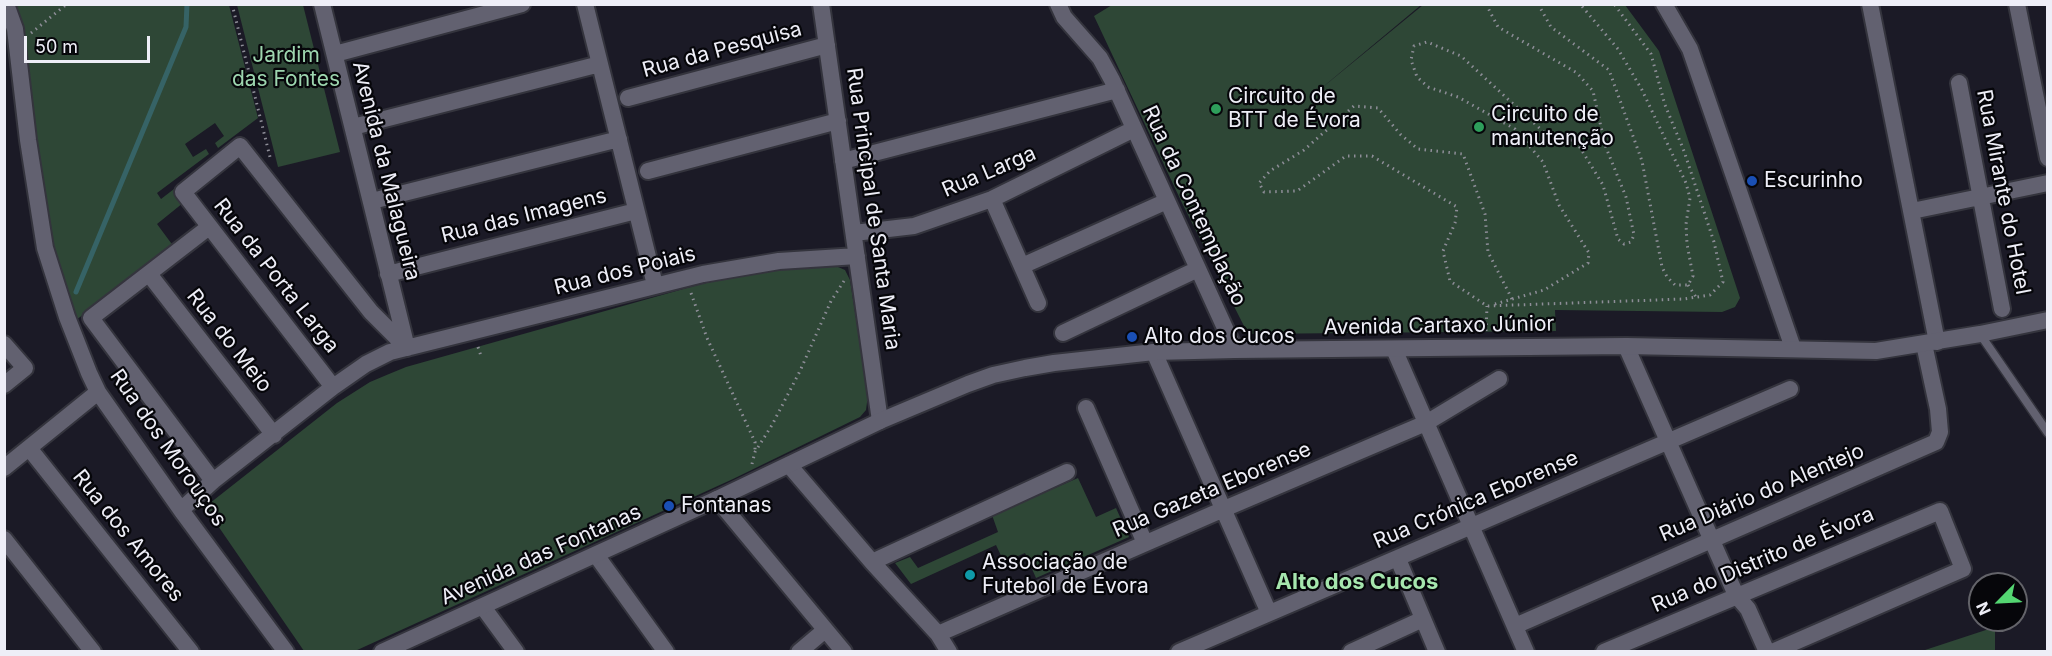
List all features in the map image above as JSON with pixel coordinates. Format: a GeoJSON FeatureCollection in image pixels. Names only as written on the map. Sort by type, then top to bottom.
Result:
{"type":"FeatureCollection","features":[{"type":"Feature","properties":{"kind":"street","name":"Rua dos Morouços"},"geometry":{"type":"LineString","coordinates":[[6,4],[15,29],[28,140],[45,248],[67,317],[98,392],[181,510],[286,651]]}},
{"type":"Feature","properties":{"kind":"street","name":"Avenida da Malagueira"},"geometry":{"type":"LineString","coordinates":[[322,4],[407,348]]}},
{"type":"Feature","properties":{"kind":"street"},"geometry":{"type":"LineString","coordinates":[[335,54],[522,4]]}},
{"type":"Feature","properties":{"kind":"street"},"geometry":{"type":"LineString","coordinates":[[585,4],[655,285]]}},
{"type":"Feature","properties":{"kind":"street","name":"Rua Principal de Santa Maria"},"geometry":{"type":"LineString","coordinates":[[821,4],[880,421]]}},
{"type":"Feature","properties":{"kind":"street","name":"Rua da Contemplação"},"geometry":{"type":"LineString","coordinates":[[1058,4],[1064,17],[1096,52],[1114,85],[1235,350]]}},
{"type":"Feature","properties":{"kind":"street"},"geometry":{"type":"LineString","coordinates":[[1664,4],[1690,49],[1793,348]]}},
{"type":"Feature","properties":{"kind":"street"},"geometry":{"type":"LineString","coordinates":[[1870,4],[1911,212],[1931,343]]}},
{"type":"Feature","properties":{"kind":"street"},"geometry":{"type":"LineString","coordinates":[[2017,4],[2048,158]]}},
{"type":"Feature","properties":{"kind":"street","name":"Rua da Pesquisa"},"geometry":{"type":"LineString","coordinates":[[628,98],[827,45]]}},
{"type":"Feature","properties":{"kind":"street"},"geometry":{"type":"LineString","coordinates":[[353,127],[600,64]]}},
{"type":"Feature","properties":{"kind":"street","name":"Rua Mirante do Hotel"},"geometry":{"type":"LineString","coordinates":[[1959,84],[2002,309]]}},
{"type":"Feature","properties":{"kind":"street"},"geometry":{"type":"LineString","coordinates":[[843,161],[1114,85]]}},
{"type":"Feature","properties":{"kind":"street"},"geometry":{"type":"LineString","coordinates":[[648,171],[838,121]]}},
{"type":"Feature","properties":{"kind":"street","name":"Rua Larga"},"geometry":{"type":"LineString","coordinates":[[854,233],[914,226],[992,199],[1134,129]]}},
{"type":"Feature","properties":{"kind":"street"},"geometry":{"type":"LineString","coordinates":[[372,201],[619,139]]}},
{"type":"Feature","properties":{"kind":"street","name":"Rua da Porta Larga"},"geometry":{"type":"LineString","coordinates":[[333,387],[183,192],[240,146],[371,312],[407,348]]}},
{"type":"Feature","properties":{"kind":"street"},"geometry":{"type":"LineString","coordinates":[[1911,212],[2048,183]]}},
{"type":"Feature","properties":{"kind":"street"},"geometry":{"type":"LineString","coordinates":[[992,199],[1038,303]]}},
{"type":"Feature","properties":{"kind":"street"},"geometry":{"type":"LineString","coordinates":[[1022,266],[1167,201]]}},
{"type":"Feature","properties":{"kind":"street","name":"Rua das Imagens"},"geometry":{"type":"LineString","coordinates":[[388,274],[636,211]]}},
{"type":"Feature","properties":{"kind":"street"},"geometry":{"type":"LineString","coordinates":[[209,227],[91,318],[213,482]]}},
{"type":"Feature","properties":{"kind":"street","name":"Rua dos Poiais"},"geometry":{"type":"LineString","coordinates":[[181,510],[333,387],[377,357],[704,274],[779,261],[857,261]]}},
{"type":"Feature","properties":{"kind":"street"},"geometry":{"type":"LineString","coordinates":[[1063,333],[1198,269]]}},
{"type":"Feature","properties":{"kind":"street","name":"Rua do Meio"},"geometry":{"type":"LineString","coordinates":[[149,274],[274,435]]}},
{"type":"Feature","properties":{"kind":"street","name":"Avenida Cartaxo Júnior"},"geometry":{"type":"LineString","coordinates":[[880,421],[993,375],[1054,363],[1154,352],[1626,346],[1793,348],[1868,352],[1931,343],[2048,320]]}},
{"type":"Feature","properties":{"kind":"street","name":"Rua Diário do Alentejo"},"geometry":{"type":"LineString","coordinates":[[1515,626],[1936,442],[1940,432],[1931,343]]}},
{"type":"Feature","properties":{"kind":"street"},"geometry":{"type":"LineString","coordinates":[[4,344],[25,368],[4,385]]}},
{"type":"Feature","properties":{"kind":"street"},"geometry":{"type":"LineString","coordinates":[[1626,346],[1736,595],[1748,609],[1767,651]]}},
{"type":"Feature","properties":{"kind":"street"},"geometry":{"type":"LineString","coordinates":[[1394,349],[1526,651]]}},
{"type":"Feature","properties":{"kind":"street"},"geometry":{"type":"LineString","coordinates":[[1154,352],[1269,613]]}},
{"type":"Feature","properties":{"kind":"street","name":"Rua Gazeta Eborense"},"geometry":{"type":"LineString","coordinates":[[938,634],[1224,508],[1426,423],[1499,379]]}},
{"type":"Feature","properties":{"kind":"street","name":"Rua Crónica Eborense"},"geometry":{"type":"LineString","coordinates":[[1181,651],[1790,389]]}},
{"type":"Feature","properties":{"kind":"street"},"geometry":{"type":"LineString","coordinates":[[4,468],[98,392]]}},
{"type":"Feature","properties":{"kind":"street"},"geometry":{"type":"LineString","coordinates":[[1086,408],[1145,543]]}},
{"type":"Feature","properties":{"kind":"street","name":"Avenida das Fontanas"},"geometry":{"type":"LineString","coordinates":[[382,651],[596,555],[880,421]]}},
{"type":"Feature","properties":{"kind":"street","name":"Rua dos Amores"},"geometry":{"type":"LineString","coordinates":[[29,448],[191,651]]}},
{"type":"Feature","properties":{"kind":"street"},"geometry":{"type":"LineString","coordinates":[[789,465],[872,562],[938,634],[949,651]]}},
{"type":"Feature","properties":{"kind":"street"},"geometry":{"type":"LineString","coordinates":[[872,562],[1067,472]]}},
{"type":"Feature","properties":{"kind":"street"},"geometry":{"type":"LineString","coordinates":[[717,499],[844,651]]}},
{"type":"Feature","properties":{"kind":"street","name":"Rua do Distrito de Évora"},"geometry":{"type":"LineString","coordinates":[[1604,651],[1940,511],[1963,569],[1772,651]]}},
{"type":"Feature","properties":{"kind":"street"},"geometry":{"type":"LineString","coordinates":[[4,539],[93,651]]}},
{"type":"Feature","properties":{"kind":"street"},"geometry":{"type":"LineString","coordinates":[[596,555],[666,651]]}},
{"type":"Feature","properties":{"kind":"street"},"geometry":{"type":"LineString","coordinates":[[1398,559],[1437,651]]}},
{"type":"Feature","properties":{"kind":"street"},"geometry":{"type":"LineString","coordinates":[[483,607],[516,651]]}},
{"type":"Feature","properties":{"kind":"street"},"geometry":{"type":"LineString","coordinates":[[1351,651],[1424,619]]}},
{"type":"Feature","properties":{"kind":"street"},"geometry":{"type":"LineString","coordinates":[[799,651],[825,630]]}},
{"type":"Feature","properties":{"kind":"lane"},"geometry":{"type":"LineString","coordinates":[[1980,334],[2048,433]]}},
{"type":"Feature","properties":{"kind":"path"},"geometry":{"type":"LineString","coordinates":[[17,44],[68,4]]}},
{"type":"Feature","properties":{"kind":"path"},"geometry":{"type":"LineString","coordinates":[[232,4],[272,164]]}},
{"type":"Feature","properties":{"kind":"path"},"geometry":{"type":"LineString","coordinates":[[1486,4],[1498,27],[1577,73],[1593,91],[1605,145],[1626,197],[1634,235],[1631,242],[1624,244],[1618,239],[1603,185],[1576,141],[1547,135],[1540,130],[1461,56],[1427,42],[1414,46],[1410,60],[1417,77],[1428,87],[1458,97],[1515,129],[1543,162],[1559,205],[1589,253],[1588,262],[1544,290],[1488,306]]}},
{"type":"Feature","properties":{"kind":"path"},"geometry":{"type":"LineString","coordinates":[[1538,4],[1551,27],[1609,70],[1641,161],[1662,267],[1667,277],[1675,285],[1688,285]]}},
{"type":"Feature","properties":{"kind":"path"},"geometry":{"type":"LineString","coordinates":[[1580,4],[1618,49],[1642,90],[1686,183],[1690,198],[1686,224],[1687,244],[1693,276],[1688,285]]}},
{"type":"Feature","properties":{"kind":"path"},"geometry":{"type":"LineString","coordinates":[[1512,299],[1488,252],[1485,214],[1463,154],[1418,149],[1401,135],[1378,108],[1354,106],[1304,150],[1270,171],[1259,183],[1264,192],[1297,191],[1346,156],[1372,156],[1457,207],[1455,223],[1443,251],[1450,281],[1488,306],[1710,296],[1723,282],[1714,242],[1684,151],[1665,105],[1651,54],[1614,4]]}},
{"type":"Feature","properties":{"kind":"path"},"geometry":{"type":"LineString","coordinates":[[753,469],[752,460],[755,452],[800,371],[831,302],[857,261]]}},
{"type":"Feature","properties":{"kind":"path"},"geometry":{"type":"LineString","coordinates":[[1688,285],[1696,297]]}},
{"type":"Feature","properties":{"kind":"path"},"geometry":{"type":"LineString","coordinates":[[688,288],[695,300],[706,338],[755,442],[755,452]]}},
{"type":"Feature","properties":{"kind":"path"},"geometry":{"type":"LineString","coordinates":[[1486,348],[1488,306]]}},
{"type":"Feature","properties":{"kind":"path"},"geometry":{"type":"LineString","coordinates":[[478,346],[481,356]]}},
{"type":"Feature","properties":{"kind":"green space"},"geometry":{"type":"Polygon","coordinates":[[[14,5],[229,5],[258,118],[218,148],[215,143],[224,136],[215,123],[185,144],[193,157],[206,149],[209,154],[157,193],[161,199],[174,189],[183,203],[157,224],[174,247],[76,320],[55,259],[14,5]]]}},
{"type":"Feature","properties":{"kind":"green space","name":"Jardim das Fontes"},"geometry":{"type":"Polygon","coordinates":[[[237,5],[303,5],[340,152],[278,167],[237,5]]]}},
{"type":"Feature","properties":{"kind":"green space","name":"Circuito de manutenção"},"geometry":{"type":"Polygon","coordinates":[[[1112,5],[1421,5],[1312,96],[1423,5],[1625,5],[1659,51],[1740,298],[1735,307],[1722,312],[1555,310],[1556,331],[1248,334],[1182,203],[1094,16],[1112,5]]]}},
{"type":"Feature","properties":{"kind":"green space"},"geometry":{"type":"Polygon","coordinates":[[[816,266],[838,267],[845,270],[850,280],[868,395],[866,410],[860,417],[733,479],[355,651],[304,651],[205,507],[337,403],[370,382],[406,367],[701,284],[770,270],[816,266]]]}},
{"type":"Feature","properties":{"kind":"green space"},"geometry":{"type":"Polygon","coordinates":[[[1078,478],[1096,517],[1116,508],[1129,537],[1036,578],[1025,553],[1004,562],[996,545],[911,584],[895,563],[910,557],[918,568],[998,532],[992,515],[1078,478]]]}},
{"type":"Feature","properties":{"kind":"green space"},"geometry":{"type":"Polygon","coordinates":[[[1980,632],[1995,632],[1995,651],[1922,651],[1980,632]]]}},
{"type":"Feature","properties":{"kind":"waterway"},"geometry":{"type":"LineString","coordinates":[[76,292],[186,27],[187,4]]}},
{"type":"Feature","properties":{"kind":"place","name":"Circuito de BTT de Évora"},"geometry":{"type":"Point","coordinates":[1216,109]}},
{"type":"Feature","properties":{"kind":"place","name":"Circuito de manutenção"},"geometry":{"type":"Point","coordinates":[1479,127]}},
{"type":"Feature","properties":{"kind":"place","name":"Escurinho"},"geometry":{"type":"Point","coordinates":[1752,181]}},
{"type":"Feature","properties":{"kind":"place","name":"Alto dos Cucos"},"geometry":{"type":"Point","coordinates":[1132,337]}},
{"type":"Feature","properties":{"kind":"place","name":"Fontanas"},"geometry":{"type":"Point","coordinates":[669,506]}},
{"type":"Feature","properties":{"kind":"place","name":"Associação de Futebol de Évora"},"geometry":{"type":"Point","coordinates":[970,575]}},
{"type":"Feature","properties":{"kind":"district","name":"Alto dos Cucos"},"geometry":{"type":"Point","coordinates":[1357,582]}}]}
